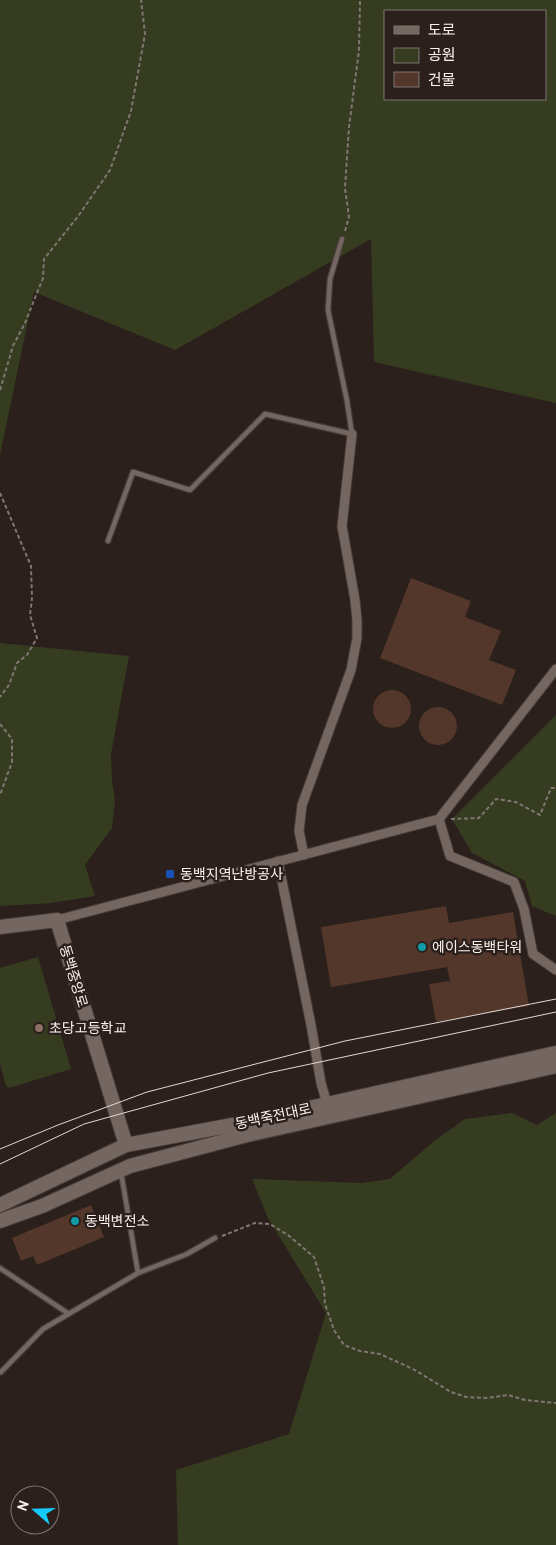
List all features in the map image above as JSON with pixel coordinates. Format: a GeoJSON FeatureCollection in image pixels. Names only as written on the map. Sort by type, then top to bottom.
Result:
{"type":"FeatureCollection","features":[{"type":"Feature","properties":{"kind":"main road"},"geometry":{"type":"LineString","coordinates":[[0,927],[57,920]]}},
{"type":"Feature","properties":{"kind":"main road","name":"동백중앙로"},"geometry":{"type":"LineString","coordinates":[[57,920],[126,1145]]}},
{"type":"Feature","properties":{"kind":"main road","name":"동백죽전대로"},"geometry":{"type":"LineString","coordinates":[[0,1205],[32,1188],[126,1145],[243,1123],[556,1052]]}},
{"type":"Feature","properties":{"kind":"main road","name":"동백죽전대로"},"geometry":{"type":"LineString","coordinates":[[0,1221],[42,1206],[130,1166],[247,1135],[556,1066]]}},
{"type":"Feature","properties":{"kind":"main road"},"geometry":{"type":"LineString","coordinates":[[0,1199],[32,1188]]}},
{"type":"Feature","properties":{"kind":"main road"},"geometry":{"type":"LineString","coordinates":[[0,1230],[42,1206]]}},
{"type":"Feature","properties":{"kind":"street"},"geometry":{"type":"LineString","coordinates":[[304,855],[299,831],[302,805],[351,670],[357,638],[355,600],[342,526],[352,434]]}},
{"type":"Feature","properties":{"kind":"street"},"geometry":{"type":"LineString","coordinates":[[57,920],[439,819],[556,669]]}},
{"type":"Feature","properties":{"kind":"street"},"geometry":{"type":"LineString","coordinates":[[439,819],[450,856],[514,882],[524,909],[533,954],[556,970]]}},
{"type":"Feature","properties":{"kind":"street"},"geometry":{"type":"LineString","coordinates":[[278,861],[321,1083],[327,1104]]}},
{"type":"Feature","properties":{"kind":"lane"},"geometry":{"type":"LineString","coordinates":[[108,541],[133,472],[190,490],[265,414],[352,434],[348,401],[328,310],[330,279],[342,239]]}},
{"type":"Feature","properties":{"kind":"lane"},"geometry":{"type":"LineString","coordinates":[[121,1170],[138,1273]]}},
{"type":"Feature","properties":{"kind":"lane"},"geometry":{"type":"LineString","coordinates":[[1,1372],[43,1329],[138,1273],[187,1254],[215,1238]]}},
{"type":"Feature","properties":{"kind":"lane"},"geometry":{"type":"LineString","coordinates":[[0,1268],[69,1314]]}},
{"type":"Feature","properties":{"kind":"path"},"geometry":{"type":"LineString","coordinates":[[0,390],[13,346],[25,323],[43,278],[44,259],[79,216],[110,170],[131,111],[145,34],[141,0]]}},
{"type":"Feature","properties":{"kind":"path"},"geometry":{"type":"LineString","coordinates":[[342,239],[349,216],[345,188],[350,112],[359,50],[360,0]]}},
{"type":"Feature","properties":{"kind":"path"},"geometry":{"type":"LineString","coordinates":[[0,493],[31,566],[32,598],[30,615],[37,638],[27,655],[17,663],[9,685],[0,697]]}},
{"type":"Feature","properties":{"kind":"path"},"geometry":{"type":"LineString","coordinates":[[0,724],[12,739],[12,762],[0,795]]}},
{"type":"Feature","properties":{"kind":"path"},"geometry":{"type":"LineString","coordinates":[[439,819],[479,818],[496,799],[516,802],[540,815],[550,788],[556,788]]}},
{"type":"Feature","properties":{"kind":"path"},"geometry":{"type":"LineString","coordinates":[[215,1238],[255,1223],[270,1224],[288,1235],[314,1257],[324,1286],[325,1304],[334,1330],[344,1345],[360,1351],[380,1354],[413,1369],[459,1395],[487,1398],[508,1395],[525,1400],[556,1403]]}},
{"type":"Feature","properties":{"kind":"green space"},"geometry":{"type":"Polygon","coordinates":[[[0,0],[556,0],[556,403],[374,362],[371,239],[175,350],[34,292],[0,455],[0,0]]]}},
{"type":"Feature","properties":{"kind":"green space"},"geometry":{"type":"Polygon","coordinates":[[[0,643],[129,656],[111,754],[115,800],[112,828],[85,865],[95,896],[51,903],[0,906],[0,643]]]}},
{"type":"Feature","properties":{"kind":"green space"},"geometry":{"type":"Polygon","coordinates":[[[556,715],[556,916],[532,906],[525,881],[472,853],[452,819],[556,715]]]}},
{"type":"Feature","properties":{"kind":"green space"},"geometry":{"type":"Polygon","coordinates":[[[38,957],[71,1069],[9,1088],[6,1086],[0,1064],[0,968],[38,957]]]}},
{"type":"Feature","properties":{"kind":"green space"},"geometry":{"type":"Polygon","coordinates":[[[512,1113],[537,1125],[556,1113],[556,1545],[178,1545],[176,1470],[289,1434],[326,1313],[268,1218],[252,1179],[362,1183],[390,1179],[434,1141],[465,1119],[512,1113]]]}},
{"type":"Feature","properties":{"kind":"building"},"geometry":{"type":"Polygon","coordinates":[[[411,578],[471,601],[465,617],[501,631],[489,660],[516,670],[502,705],[380,658],[411,578]]]}},
{"type":"Feature","properties":{"kind":"building"},"geometry":{"type":"Polygon","coordinates":[[[392,690],[399,691],[405,696],[410,702],[410,716],[405,722],[399,727],[392,728],[385,727],[379,722],[374,716],[373,709],[374,702],[379,696],[385,691],[392,690]]]}},
{"type":"Feature","properties":{"kind":"building"},"geometry":{"type":"Polygon","coordinates":[[[438,707],[445,708],[451,713],[456,719],[456,733],[451,739],[445,744],[438,745],[431,744],[425,739],[420,733],[419,726],[420,719],[425,713],[431,708],[438,707]]]}},
{"type":"Feature","properties":{"kind":"building","name":"에이스동백타워"},"geometry":{"type":"Polygon","coordinates":[[[446,906],[449,923],[513,912],[529,1006],[436,1022],[429,984],[450,981],[447,967],[331,987],[321,927],[446,906]]]}},
{"type":"Feature","properties":{"kind":"building","name":"동백변전소"},"geometry":{"type":"Polygon","coordinates":[[[91,1205],[104,1237],[37,1265],[33,1256],[21,1261],[12,1238],[91,1205]]]}},
{"type":"Feature","properties":{"kind":"tram line"},"geometry":{"type":"LineString","coordinates":[[0,1149],[147,1092],[345,1041],[556,999]]}},
{"type":"Feature","properties":{"kind":"tram line"},"geometry":{"type":"LineString","coordinates":[[0,1164],[84,1124],[268,1073],[556,1012]]}},
{"type":"Feature","properties":{"kind":"place","name":"동백지역난방공사"},"geometry":{"type":"Point","coordinates":[170,874]}},
{"type":"Feature","properties":{"kind":"place","name":"에이스동백타워"},"geometry":{"type":"Point","coordinates":[422,947]}},
{"type":"Feature","properties":{"kind":"place","name":"초당고등학교"},"geometry":{"type":"Point","coordinates":[39,1028]}},
{"type":"Feature","properties":{"kind":"place","name":"동백변전소"},"geometry":{"type":"Point","coordinates":[75,1221]}}]}
